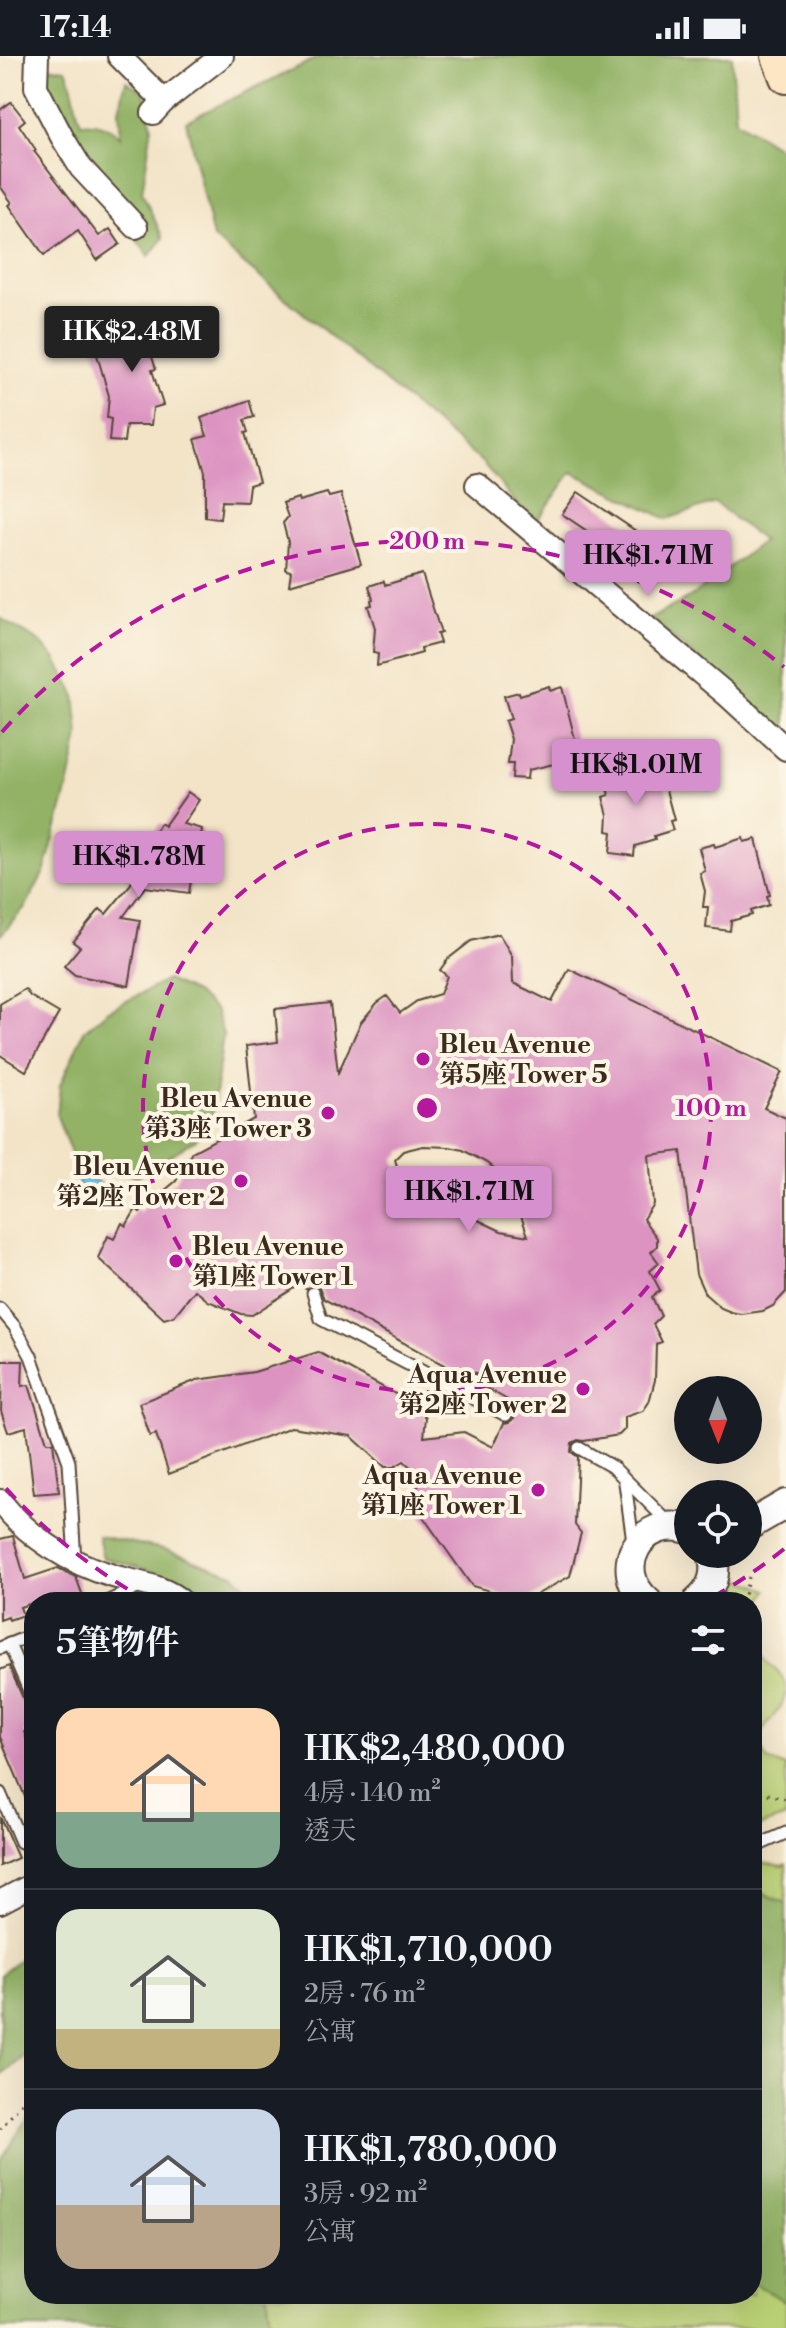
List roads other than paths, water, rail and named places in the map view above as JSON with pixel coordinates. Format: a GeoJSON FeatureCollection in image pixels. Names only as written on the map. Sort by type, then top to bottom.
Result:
{"type":"FeatureCollection","features":[{"type":"Feature","properties":{"kind":"main road"},"geometry":{"type":"LineString","coordinates":[[778,56],[786,77]]}},
{"type":"Feature","properties":{"kind":"street"},"geometry":{"type":"LineString","coordinates":[[37,56],[36,87],[62,137],[81,168],[136,227]]}},
{"type":"Feature","properties":{"kind":"street"},"geometry":{"type":"LineString","coordinates":[[119,56],[159,107],[222,56]]}},
{"type":"Feature","properties":{"kind":"street"},"geometry":{"type":"LineString","coordinates":[[477,485],[726,694],[786,749]]}},
{"type":"Feature","properties":{"kind":"street"},"geometry":{"type":"LineString","coordinates":[[0,1501],[29,1531],[75,1562],[135,1592]]}},
{"type":"Feature","properties":{"kind":"street"},"geometry":{"type":"LineString","coordinates":[[762,1518],[786,1504]]}},
{"type":"Feature","properties":{"kind":"street"},"geometry":{"type":"LineString","coordinates":[[640,1591],[630,1566],[633,1552],[649,1533],[674,1529]]}},
{"type":"Feature","properties":{"kind":"street"},"geometry":{"type":"LineString","coordinates":[[706,1592],[714,1568]]}},
{"type":"Feature","properties":{"kind":"street"},"geometry":{"type":"LineString","coordinates":[[0,1902],[24,1889]]}},
{"type":"Feature","properties":{"kind":"lane"},"geometry":{"type":"LineString","coordinates":[[313,1293],[321,1319],[506,1415]]}},
{"type":"Feature","properties":{"kind":"lane"},"geometry":{"type":"LineString","coordinates":[[0,1309],[15,1327],[31,1356],[69,1462],[75,1562]]}},
{"type":"Feature","properties":{"kind":"lane"},"geometry":{"type":"LineString","coordinates":[[465,1394],[472,1380]]}},
{"type":"Feature","properties":{"kind":"lane"},"geometry":{"type":"LineString","coordinates":[[579,1448],[614,1468],[625,1482],[674,1523]]}},
{"type":"Feature","properties":{"kind":"lane"},"geometry":{"type":"LineString","coordinates":[[625,1482],[633,1528],[633,1552]]}},
{"type":"Feature","properties":{"kind":"lane"},"geometry":{"type":"LineString","coordinates":[[24,1638],[4,1646],[24,1680]]}},
{"type":"Feature","properties":{"kind":"lane"},"geometry":{"type":"LineString","coordinates":[[0,1793],[21,1842]]}},
{"type":"Feature","properties":{"kind":"lane"},"geometry":{"type":"LineString","coordinates":[[762,1844],[786,1833]]}},
{"type":"Feature","properties":{"kind":"water"},"geometry":{"type":"Polygon","coordinates":[[[83,1174],[117,1194],[117,1202],[103,1210],[87,1208],[78,1191],[83,1174]]]}},
{"type":"Feature","properties":{"kind":"place","name":"Bleu Avenue 第5座 Tower 5"},"geometry":{"type":"Point","coordinates":[423,1059]}},
{"type":"Feature","properties":{"kind":"place","name":"Bleu Avenue 第3座 Tower 3"},"geometry":{"type":"Point","coordinates":[328,1113]}},
{"type":"Feature","properties":{"kind":"place","name":"Bleu Avenue 第2座 Tower 2"},"geometry":{"type":"Point","coordinates":[241,1181]}},
{"type":"Feature","properties":{"kind":"place","name":"Bleu Avenue 第1座 Tower 1"},"geometry":{"type":"Point","coordinates":[176,1261]}},
{"type":"Feature","properties":{"kind":"place","name":"Aqua Avenue 第2座 Tower 2"},"geometry":{"type":"Point","coordinates":[583,1389]}},
{"type":"Feature","properties":{"kind":"place","name":"Aqua Avenue 第1座 Tower 1"},"geometry":{"type":"Point","coordinates":[538,1490]}}]}
